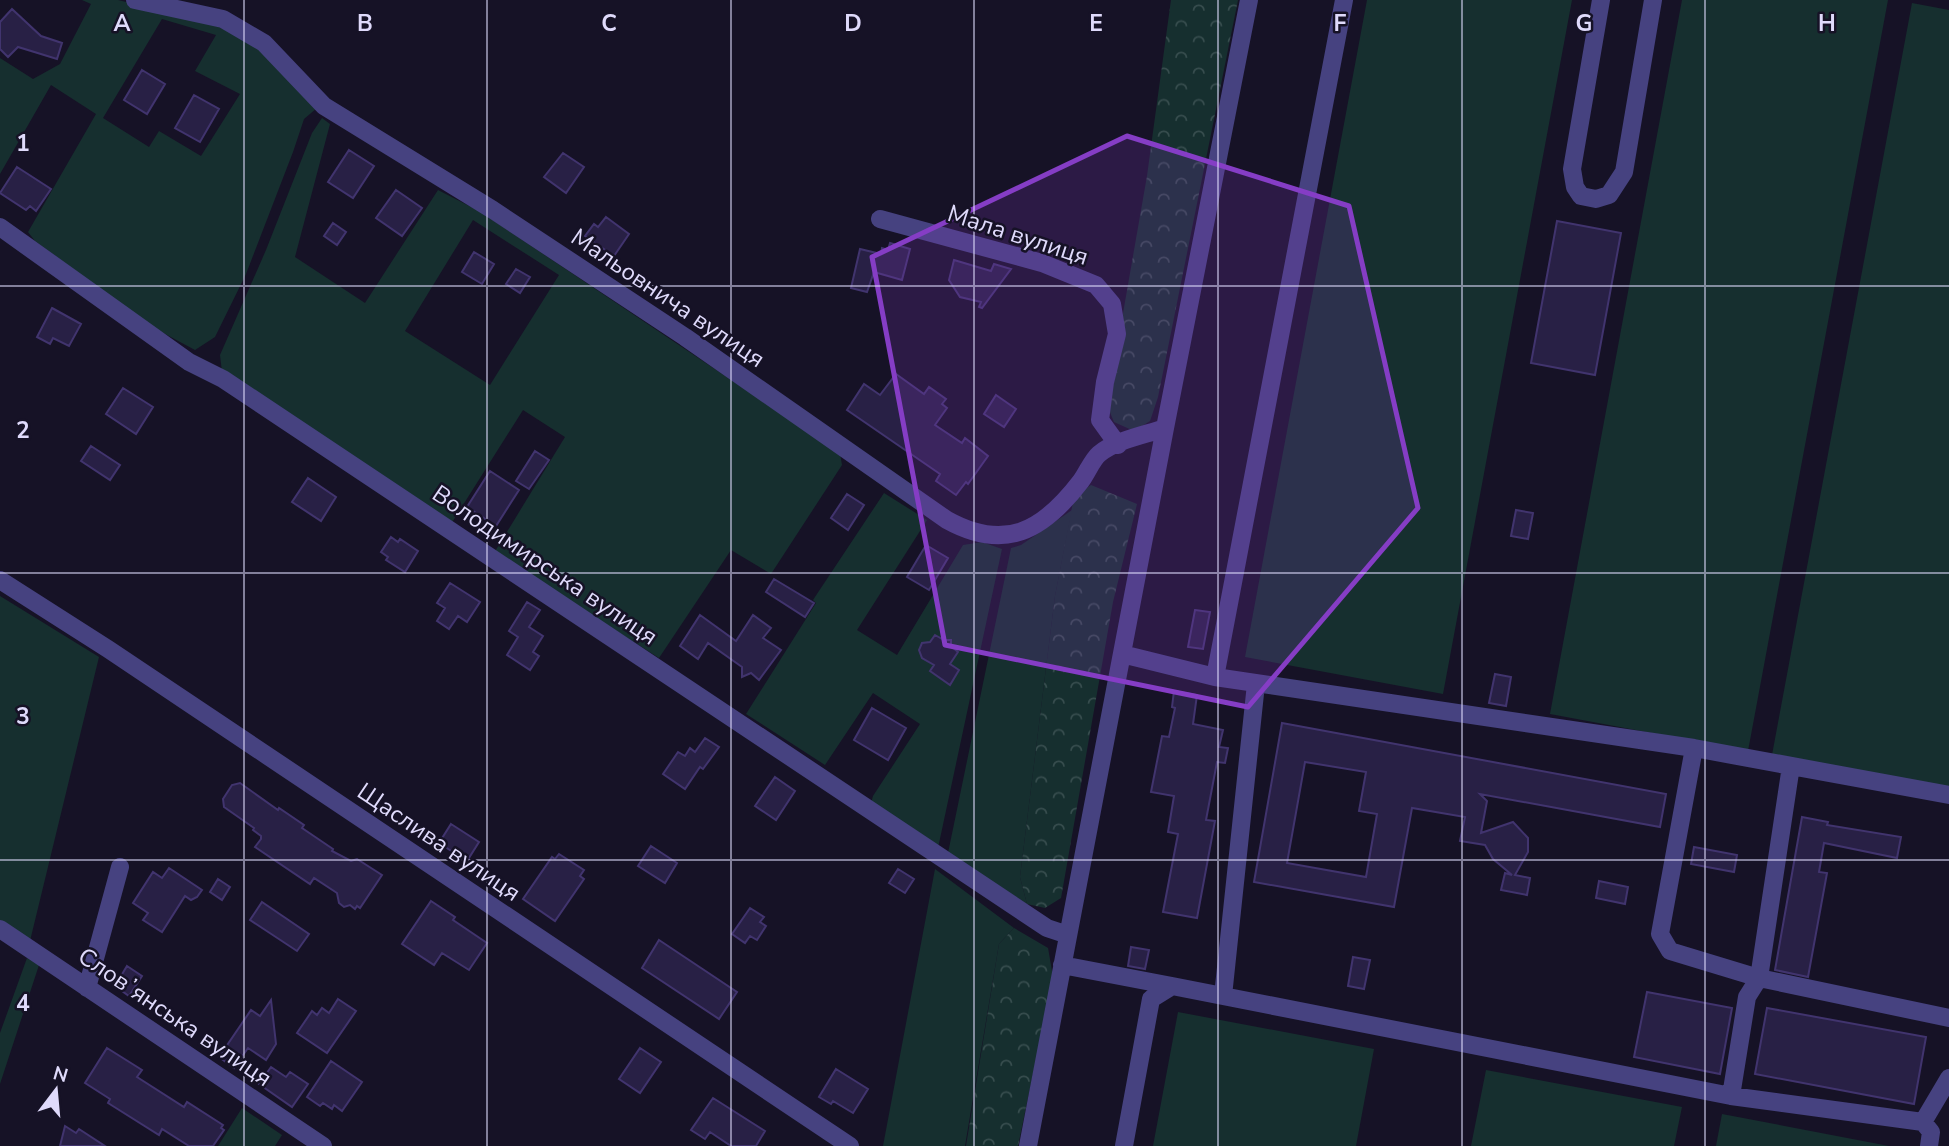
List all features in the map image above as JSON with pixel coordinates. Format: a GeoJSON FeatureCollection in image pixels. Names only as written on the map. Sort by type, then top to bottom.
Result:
{"type":"FeatureCollection","features":[{"type":"Feature","properties":{"kind":"street","name":"Мальовнича вулиця"},"geometry":{"type":"LineString","coordinates":[[135,0],[223,19],[264,43],[324,106],[492,210],[651,314],[965,530],[989,536],[1032,528],[1057,509],[1099,454],[1165,428]]}},
{"type":"Feature","properties":{"kind":"street"},"geometry":{"type":"LineString","coordinates":[[1028,1146],[1249,0]]}},
{"type":"Feature","properties":{"kind":"street"},"geometry":{"type":"LineString","coordinates":[[1215,677],[1344,0]]}},
{"type":"Feature","properties":{"kind":"street"},"geometry":{"type":"LineString","coordinates":[[1601,0],[1572,169],[1575,187],[1581,196],[1596,199],[1609,195],[1623,172],[1653,0]]}},
{"type":"Feature","properties":{"kind":"street","name":"Мала вулиця"},"geometry":{"type":"LineString","coordinates":[[880,219],[1042,262],[1096,285],[1112,304],[1117,334],[1105,382],[1100,421],[1118,445]]}},
{"type":"Feature","properties":{"kind":"street","name":"Володимирська вулиця"},"geometry":{"type":"LineString","coordinates":[[0,226],[189,362],[223,379],[1047,928],[1068,935]]}},
{"type":"Feature","properties":{"kind":"street","name":"Щаслива вулиця"},"geometry":{"type":"LineString","coordinates":[[0,580],[850,1146]]}},
{"type":"Feature","properties":{"kind":"street"},"geometry":{"type":"LineString","coordinates":[[1122,654],[1215,677],[1256,684],[1694,748],[1949,795]]}},
{"type":"Feature","properties":{"kind":"street"},"geometry":{"type":"LineString","coordinates":[[1223,996],[1256,684]]}},
{"type":"Feature","properties":{"kind":"street"},"geometry":{"type":"LineString","coordinates":[[1694,748],[1660,934],[1670,951],[1759,978],[1949,1018]]}},
{"type":"Feature","properties":{"kind":"street"},"geometry":{"type":"LineString","coordinates":[[1731,1096],[1747,997],[1759,978],[1791,765]]}},
{"type":"Feature","properties":{"kind":"street"},"geometry":{"type":"LineString","coordinates":[[87,988],[120,867]]}},
{"type":"Feature","properties":{"kind":"street","name":"Словʼянська вулиця"},"geometry":{"type":"LineString","coordinates":[[0,929],[323,1146]]}},
{"type":"Feature","properties":{"kind":"street"},"geometry":{"type":"LineString","coordinates":[[1062,965],[1731,1096],[1923,1122],[1931,1132],[1929,1146]]}},
{"type":"Feature","properties":{"kind":"street"},"geometry":{"type":"LineString","coordinates":[[1124,1146],[1151,999],[1172,986]]}},
{"type":"Feature","properties":{"kind":"street"},"geometry":{"type":"LineString","coordinates":[[1923,1122],[1949,1079]]}},
{"type":"Feature","properties":{"kind":"highlighted area"},"geometry":{"type":"Polygon","coordinates":[[[1127,136],[1349,206],[1418,508],[1248,707],[945,645],[872,257],[1127,136]]]}},
{"type":"Feature","properties":{"kind":"green space"},"geometry":{"type":"Polygon","coordinates":[[[82,0],[118,0],[219,25],[264,49],[317,108],[304,119],[246,274],[215,337],[195,350],[154,328],[35,241],[28,232],[96,114],[51,85],[0,174],[0,58],[33,79],[60,64],[91,4],[82,0]],[[162,19],[103,118],[149,147],[159,131],[201,156],[240,94],[195,71],[216,35],[162,19]]]}},
{"type":"Feature","properties":{"kind":"green space"},"geometry":{"type":"Polygon","coordinates":[[[1171,0],[1238,0],[1158,397],[1150,421],[1134,431],[1114,422],[1107,405],[1147,176],[1171,0]]]}},
{"type":"Feature","properties":{"kind":"green space"},"geometry":{"type":"Polygon","coordinates":[[[1367,0],[1572,0],[1443,694],[1245,657],[1367,0]]]}},
{"type":"Feature","properties":{"kind":"green space"},"geometry":{"type":"Polygon","coordinates":[[[1682,0],[1888,0],[1748,751],[1550,714],[1682,0]]]}},
{"type":"Feature","properties":{"kind":"green space"},"geometry":{"type":"Polygon","coordinates":[[[1912,3],[1949,10],[1949,788],[1772,755],[1912,3]]]}},
{"type":"Feature","properties":{"kind":"green space"},"geometry":{"type":"Polygon","coordinates":[[[322,118],[330,124],[295,257],[365,303],[438,190],[479,211],[840,453],[842,465],[771,574],[731,550],[659,658],[494,553],[565,437],[523,410],[451,524],[222,372],[220,355],[266,250],[312,133],[322,118]],[[473,220],[405,331],[490,385],[559,275],[473,220]]]}},
{"type":"Feature","properties":{"kind":"green space"},"geometry":{"type":"Polygon","coordinates":[[[1091,485],[1137,504],[1113,602],[1061,898],[1045,908],[1027,904],[1020,877],[1055,596],[1074,497],[1091,485]]]}},
{"type":"Feature","properties":{"kind":"green space"},"geometry":{"type":"Polygon","coordinates":[[[884,493],[927,520],[857,630],[897,655],[963,545],[982,542],[1002,549],[938,848],[871,803],[920,724],[873,693],[825,765],[746,714],[816,603],[813,600],[884,493]]]}},
{"type":"Feature","properties":{"kind":"green space"},"geometry":{"type":"Polygon","coordinates":[[[1072,510],[1055,596],[1020,877],[1027,904],[948,853],[1011,548],[1021,545],[1072,510]]]}},
{"type":"Feature","properties":{"kind":"green space"},"geometry":{"type":"Polygon","coordinates":[[[0,596],[99,657],[30,941],[0,920],[0,596]]]}},
{"type":"Feature","properties":{"kind":"green space"},"geometry":{"type":"Polygon","coordinates":[[[935,869],[1014,928],[999,944],[965,1146],[883,1146],[935,869]]]}},
{"type":"Feature","properties":{"kind":"green space"},"geometry":{"type":"Polygon","coordinates":[[[1014,928],[1048,948],[1053,977],[1018,1146],[966,1146],[999,944],[1014,928]]]}},
{"type":"Feature","properties":{"kind":"green space"},"geometry":{"type":"Polygon","coordinates":[[[27,958],[39,965],[0,1084],[0,1033],[27,958]]]}},
{"type":"Feature","properties":{"kind":"green space"},"geometry":{"type":"Polygon","coordinates":[[[1178,1012],[1374,1049],[1356,1146],[1153,1146],[1178,1012]]]}},
{"type":"Feature","properties":{"kind":"green space"},"geometry":{"type":"Polygon","coordinates":[[[1486,1070],[1682,1107],[1674,1146],[1471,1146],[1486,1070]]]}},
{"type":"Feature","properties":{"kind":"green space"},"geometry":{"type":"Polygon","coordinates":[[[242,1108],[282,1135],[275,1146],[218,1146],[242,1108]]]}},
{"type":"Feature","properties":{"kind":"green space"},"geometry":{"type":"Polygon","coordinates":[[[1722,1114],[1889,1146],[1716,1146],[1722,1114]]]}},
{"type":"Feature","properties":{"kind":"building"},"geometry":{"type":"Polygon","coordinates":[[[12,9],[41,36],[62,43],[57,59],[18,47],[8,57],[0,49],[0,22],[12,9]]]}},
{"type":"Feature","properties":{"kind":"building"},"geometry":{"type":"Polygon","coordinates":[[[142,70],[165,84],[147,114],[124,100],[142,70]]]}},
{"type":"Feature","properties":{"kind":"building"},"geometry":{"type":"Polygon","coordinates":[[[194,95],[219,109],[200,142],[175,128],[194,95]]]}},
{"type":"Feature","properties":{"kind":"building"},"geometry":{"type":"Polygon","coordinates":[[[349,150],[374,166],[353,198],[328,182],[349,150]]]}},
{"type":"Feature","properties":{"kind":"building"},"geometry":{"type":"Polygon","coordinates":[[[563,153],[584,167],[566,193],[544,177],[563,153]]]}},
{"type":"Feature","properties":{"kind":"building"},"geometry":{"type":"Polygon","coordinates":[[[17,167],[51,189],[36,211],[30,206],[26,210],[0,193],[17,167]]]}},
{"type":"Feature","properties":{"kind":"building"},"geometry":{"type":"Polygon","coordinates":[[[396,190],[422,208],[402,236],[376,218],[396,190]]]}},
{"type":"Feature","properties":{"kind":"building"},"geometry":{"type":"Polygon","coordinates":[[[606,217],[629,234],[614,256],[585,236],[594,224],[598,227],[606,217]]]}},
{"type":"Feature","properties":{"kind":"building"},"geometry":{"type":"Polygon","coordinates":[[[1557,221],[1621,233],[1595,375],[1531,363],[1557,221]]]}},
{"type":"Feature","properties":{"kind":"building"},"geometry":{"type":"Polygon","coordinates":[[[333,223],[346,232],[337,245],[324,236],[333,223]]]}},
{"type":"Feature","properties":{"kind":"building"},"geometry":{"type":"Polygon","coordinates":[[[890,243],[910,249],[902,280],[874,272],[867,292],[851,288],[860,249],[881,254],[882,248],[888,250],[890,243]]]}},
{"type":"Feature","properties":{"kind":"building"},"geometry":{"type":"Polygon","coordinates":[[[474,252],[494,264],[482,284],[462,272],[474,252]]]}},
{"type":"Feature","properties":{"kind":"building"},"geometry":{"type":"Polygon","coordinates":[[[954,260],[991,271],[994,264],[1011,269],[982,308],[979,307],[981,302],[960,297],[949,280],[954,260]]]}},
{"type":"Feature","properties":{"kind":"building"},"geometry":{"type":"Polygon","coordinates":[[[516,269],[530,277],[520,293],[506,284],[516,269]]]}},
{"type":"Feature","properties":{"kind":"building"},"geometry":{"type":"Polygon","coordinates":[[[52,308],[81,324],[69,346],[53,338],[50,344],[37,337],[52,308]]]}},
{"type":"Feature","properties":{"kind":"building"},"geometry":{"type":"Polygon","coordinates":[[[896,374],[924,394],[929,387],[946,399],[942,404],[947,408],[935,425],[962,443],[965,438],[988,456],[968,484],[966,482],[956,495],[936,481],[940,474],[847,410],[864,384],[880,395],[896,374]]]}},
{"type":"Feature","properties":{"kind":"building"},"geometry":{"type":"Polygon","coordinates":[[[123,388],[153,407],[136,434],[106,414],[123,388]]]}},
{"type":"Feature","properties":{"kind":"building"},"geometry":{"type":"Polygon","coordinates":[[[996,395],[1016,409],[1004,427],[984,414],[996,395]]]}},
{"type":"Feature","properties":{"kind":"building"},"geometry":{"type":"Polygon","coordinates":[[[91,446],[120,465],[110,480],[81,461],[91,446]]]}},
{"type":"Feature","properties":{"kind":"building"},"geometry":{"type":"Polygon","coordinates":[[[535,451],[549,460],[529,489],[516,481],[535,451]]]}},
{"type":"Feature","properties":{"kind":"building"},"geometry":{"type":"Polygon","coordinates":[[[490,471],[519,490],[496,526],[467,507],[490,471]]]}},
{"type":"Feature","properties":{"kind":"building"},"geometry":{"type":"Polygon","coordinates":[[[308,478],[336,497],[321,521],[292,502],[308,478]]]}},
{"type":"Feature","properties":{"kind":"building"},"geometry":{"type":"Polygon","coordinates":[[[847,494],[864,505],[848,530],[831,518],[847,494]]]}},
{"type":"Feature","properties":{"kind":"building"},"geometry":{"type":"Polygon","coordinates":[[[1516,510],[1533,513],[1528,539],[1511,536],[1516,510]]]}},
{"type":"Feature","properties":{"kind":"building"},"geometry":{"type":"Polygon","coordinates":[[[391,537],[398,542],[400,539],[418,551],[405,572],[386,560],[388,557],[381,552],[391,537]]]}},
{"type":"Feature","properties":{"kind":"building"},"geometry":{"type":"Polygon","coordinates":[[[926,545],[948,558],[929,590],[907,577],[926,545]]]}},
{"type":"Feature","properties":{"kind":"building"},"geometry":{"type":"Polygon","coordinates":[[[774,579],[814,603],[805,617],[766,592],[774,579]]]}},
{"type":"Feature","properties":{"kind":"building"},"geometry":{"type":"Polygon","coordinates":[[[450,583],[480,602],[467,622],[458,616],[449,629],[437,621],[445,608],[437,603],[450,583]]]}},
{"type":"Feature","properties":{"kind":"building"},"geometry":{"type":"Polygon","coordinates":[[[527,602],[540,610],[529,627],[543,636],[533,652],[539,656],[530,670],[507,655],[518,637],[509,631],[527,602]]]}},
{"type":"Feature","properties":{"kind":"building"},"geometry":{"type":"Polygon","coordinates":[[[1195,610],[1210,612],[1203,649],[1188,647],[1195,610]]]}},
{"type":"Feature","properties":{"kind":"building"},"geometry":{"type":"Polygon","coordinates":[[[700,615],[736,641],[753,615],[771,628],[763,638],[781,650],[759,680],[751,673],[742,677],[742,667],[708,643],[698,659],[680,646],[700,615]]]}},
{"type":"Feature","properties":{"kind":"building"},"geometry":{"type":"Polygon","coordinates":[[[935,635],[951,640],[951,646],[958,652],[950,664],[959,670],[950,685],[930,671],[934,665],[922,658],[919,650],[922,643],[930,642],[935,635]]]}},
{"type":"Feature","properties":{"kind":"building"},"geometry":{"type":"Polygon","coordinates":[[[1495,674],[1511,677],[1506,706],[1489,703],[1495,674]]]}},
{"type":"Feature","properties":{"kind":"building"},"geometry":{"type":"Polygon","coordinates":[[[1174,691],[1197,695],[1193,724],[1223,730],[1219,747],[1228,748],[1225,763],[1217,762],[1206,820],[1215,821],[1197,918],[1163,912],[1178,834],[1168,832],[1174,796],[1151,792],[1162,736],[1169,737],[1175,708],[1172,707],[1174,691]]]}},
{"type":"Feature","properties":{"kind":"building"},"geometry":{"type":"Polygon","coordinates":[[[872,708],[906,728],[888,760],[854,740],[872,708]]]}},
{"type":"Feature","properties":{"kind":"building"},"geometry":{"type":"Polygon","coordinates":[[[1282,723],[1666,794],[1660,827],[1480,794],[1487,801],[1481,833],[1513,822],[1528,838],[1528,852],[1515,875],[1530,878],[1527,895],[1501,890],[1505,873],[1512,875],[1493,859],[1485,845],[1460,841],[1465,817],[1412,808],[1394,907],[1254,882],[1282,723]],[[1305,762],[1287,863],[1366,877],[1377,814],[1359,811],[1366,772],[1305,762]]]}},
{"type":"Feature","properties":{"kind":"building"},"geometry":{"type":"Polygon","coordinates":[[[705,738],[719,747],[703,769],[700,767],[685,789],[663,774],[678,752],[685,756],[690,748],[695,752],[705,738]]]}},
{"type":"Feature","properties":{"kind":"building"},"geometry":{"type":"Polygon","coordinates":[[[775,777],[795,791],[776,820],[755,806],[775,777]]]}},
{"type":"Feature","properties":{"kind":"building"},"geometry":{"type":"Polygon","coordinates":[[[240,783],[304,825],[302,828],[333,849],[332,851],[351,861],[357,859],[382,875],[360,908],[357,906],[355,909],[350,905],[344,907],[339,903],[337,893],[314,878],[310,884],[255,847],[261,836],[224,807],[223,799],[232,785],[240,783]]]}},
{"type":"Feature","properties":{"kind":"building"},"geometry":{"type":"Polygon","coordinates":[[[1802,817],[1828,822],[1827,825],[1901,837],[1897,858],[1824,843],[1819,872],[1827,873],[1808,977],[1775,970],[1802,817]]]}},
{"type":"Feature","properties":{"kind":"building"},"geometry":{"type":"Polygon","coordinates":[[[451,824],[479,842],[467,861],[439,843],[451,824]]]}},
{"type":"Feature","properties":{"kind":"building"},"geometry":{"type":"Polygon","coordinates":[[[651,846],[677,863],[665,883],[638,866],[651,846]]]}},
{"type":"Feature","properties":{"kind":"building"},"geometry":{"type":"Polygon","coordinates":[[[1694,847],[1737,855],[1734,872],[1691,864],[1694,847]]]}},
{"type":"Feature","properties":{"kind":"building"},"geometry":{"type":"Polygon","coordinates":[[[559,854],[584,870],[580,876],[584,879],[555,921],[523,899],[552,857],[555,859],[559,854]]]}},
{"type":"Feature","properties":{"kind":"building"},"geometry":{"type":"Polygon","coordinates":[[[169,868],[202,890],[191,900],[185,896],[162,932],[143,920],[148,913],[133,903],[153,872],[162,878],[169,868]]]}},
{"type":"Feature","properties":{"kind":"building"},"geometry":{"type":"Polygon","coordinates":[[[898,869],[914,879],[905,893],[889,883],[898,869]]]}},
{"type":"Feature","properties":{"kind":"building"},"geometry":{"type":"Polygon","coordinates":[[[218,879],[230,887],[222,900],[210,892],[218,879]]]}},
{"type":"Feature","properties":{"kind":"building"},"geometry":{"type":"Polygon","coordinates":[[[1599,881],[1628,887],[1625,904],[1596,898],[1599,881]]]}},
{"type":"Feature","properties":{"kind":"building"},"geometry":{"type":"Polygon","coordinates":[[[431,901],[487,943],[469,970],[442,953],[434,965],[402,944],[431,901]]]}},
{"type":"Feature","properties":{"kind":"building"},"geometry":{"type":"Polygon","coordinates":[[[262,902],[309,934],[297,951],[250,920],[262,902]]]}},
{"type":"Feature","properties":{"kind":"building"},"geometry":{"type":"Polygon","coordinates":[[[750,908],[764,917],[760,922],[766,926],[757,940],[750,936],[745,943],[732,934],[750,908]]]}},
{"type":"Feature","properties":{"kind":"building"},"geometry":{"type":"Polygon","coordinates":[[[659,940],[737,992],[719,1019],[642,968],[659,940]]]}},
{"type":"Feature","properties":{"kind":"building"},"geometry":{"type":"Polygon","coordinates":[[[1131,947],[1149,950],[1145,969],[1128,966],[1131,947]]]}},
{"type":"Feature","properties":{"kind":"building"},"geometry":{"type":"Polygon","coordinates":[[[1353,957],[1370,960],[1364,989],[1348,986],[1353,957]]]}},
{"type":"Feature","properties":{"kind":"building"},"geometry":{"type":"Polygon","coordinates":[[[127,966],[142,976],[129,996],[115,986],[127,966]]]}},
{"type":"Feature","properties":{"kind":"building"},"geometry":{"type":"Polygon","coordinates":[[[1647,992],[1732,1008],[1720,1074],[1634,1057],[1647,992]]]}},
{"type":"Feature","properties":{"kind":"building"},"geometry":{"type":"Polygon","coordinates":[[[338,999],[356,1011],[327,1053],[297,1033],[312,1011],[317,1015],[322,1008],[329,1013],[338,999]]]}},
{"type":"Feature","properties":{"kind":"building"},"geometry":{"type":"Polygon","coordinates":[[[271,1000],[276,1044],[266,1060],[248,1048],[234,1068],[219,1057],[251,1010],[260,1016],[271,1000]]]}},
{"type":"Feature","properties":{"kind":"building"},"geometry":{"type":"Polygon","coordinates":[[[1767,1008],[1926,1037],[1914,1104],[1755,1074],[1767,1008]]]}},
{"type":"Feature","properties":{"kind":"building"},"geometry":{"type":"Polygon","coordinates":[[[107,1048],[142,1070],[137,1077],[184,1107],[187,1102],[223,1125],[221,1128],[224,1130],[213,1146],[189,1146],[162,1129],[159,1135],[108,1103],[110,1099],[85,1083],[107,1048]]]}},
{"type":"Feature","properties":{"kind":"building"},"geometry":{"type":"Polygon","coordinates":[[[640,1048],[661,1062],[640,1093],[619,1079],[640,1048]]]}},
{"type":"Feature","properties":{"kind":"building"},"geometry":{"type":"Polygon","coordinates":[[[331,1061],[362,1082],[342,1111],[334,1105],[332,1109],[323,1103],[320,1106],[307,1097],[331,1061]]]}},
{"type":"Feature","properties":{"kind":"building"},"geometry":{"type":"Polygon","coordinates":[[[271,1067],[286,1077],[290,1072],[308,1084],[292,1107],[259,1084],[271,1067]]]}},
{"type":"Feature","properties":{"kind":"building"},"geometry":{"type":"Polygon","coordinates":[[[836,1069],[868,1089],[853,1113],[833,1101],[831,1104],[819,1097],[836,1069]]]}},
{"type":"Feature","properties":{"kind":"building"},"geometry":{"type":"Polygon","coordinates":[[[713,1098],[765,1131],[756,1146],[731,1146],[710,1132],[705,1139],[691,1130],[713,1098]]]}},
{"type":"Feature","properties":{"kind":"building"},"geometry":{"type":"Polygon","coordinates":[[[65,1126],[76,1133],[79,1129],[105,1146],[60,1146],[65,1126]]]}}]}
